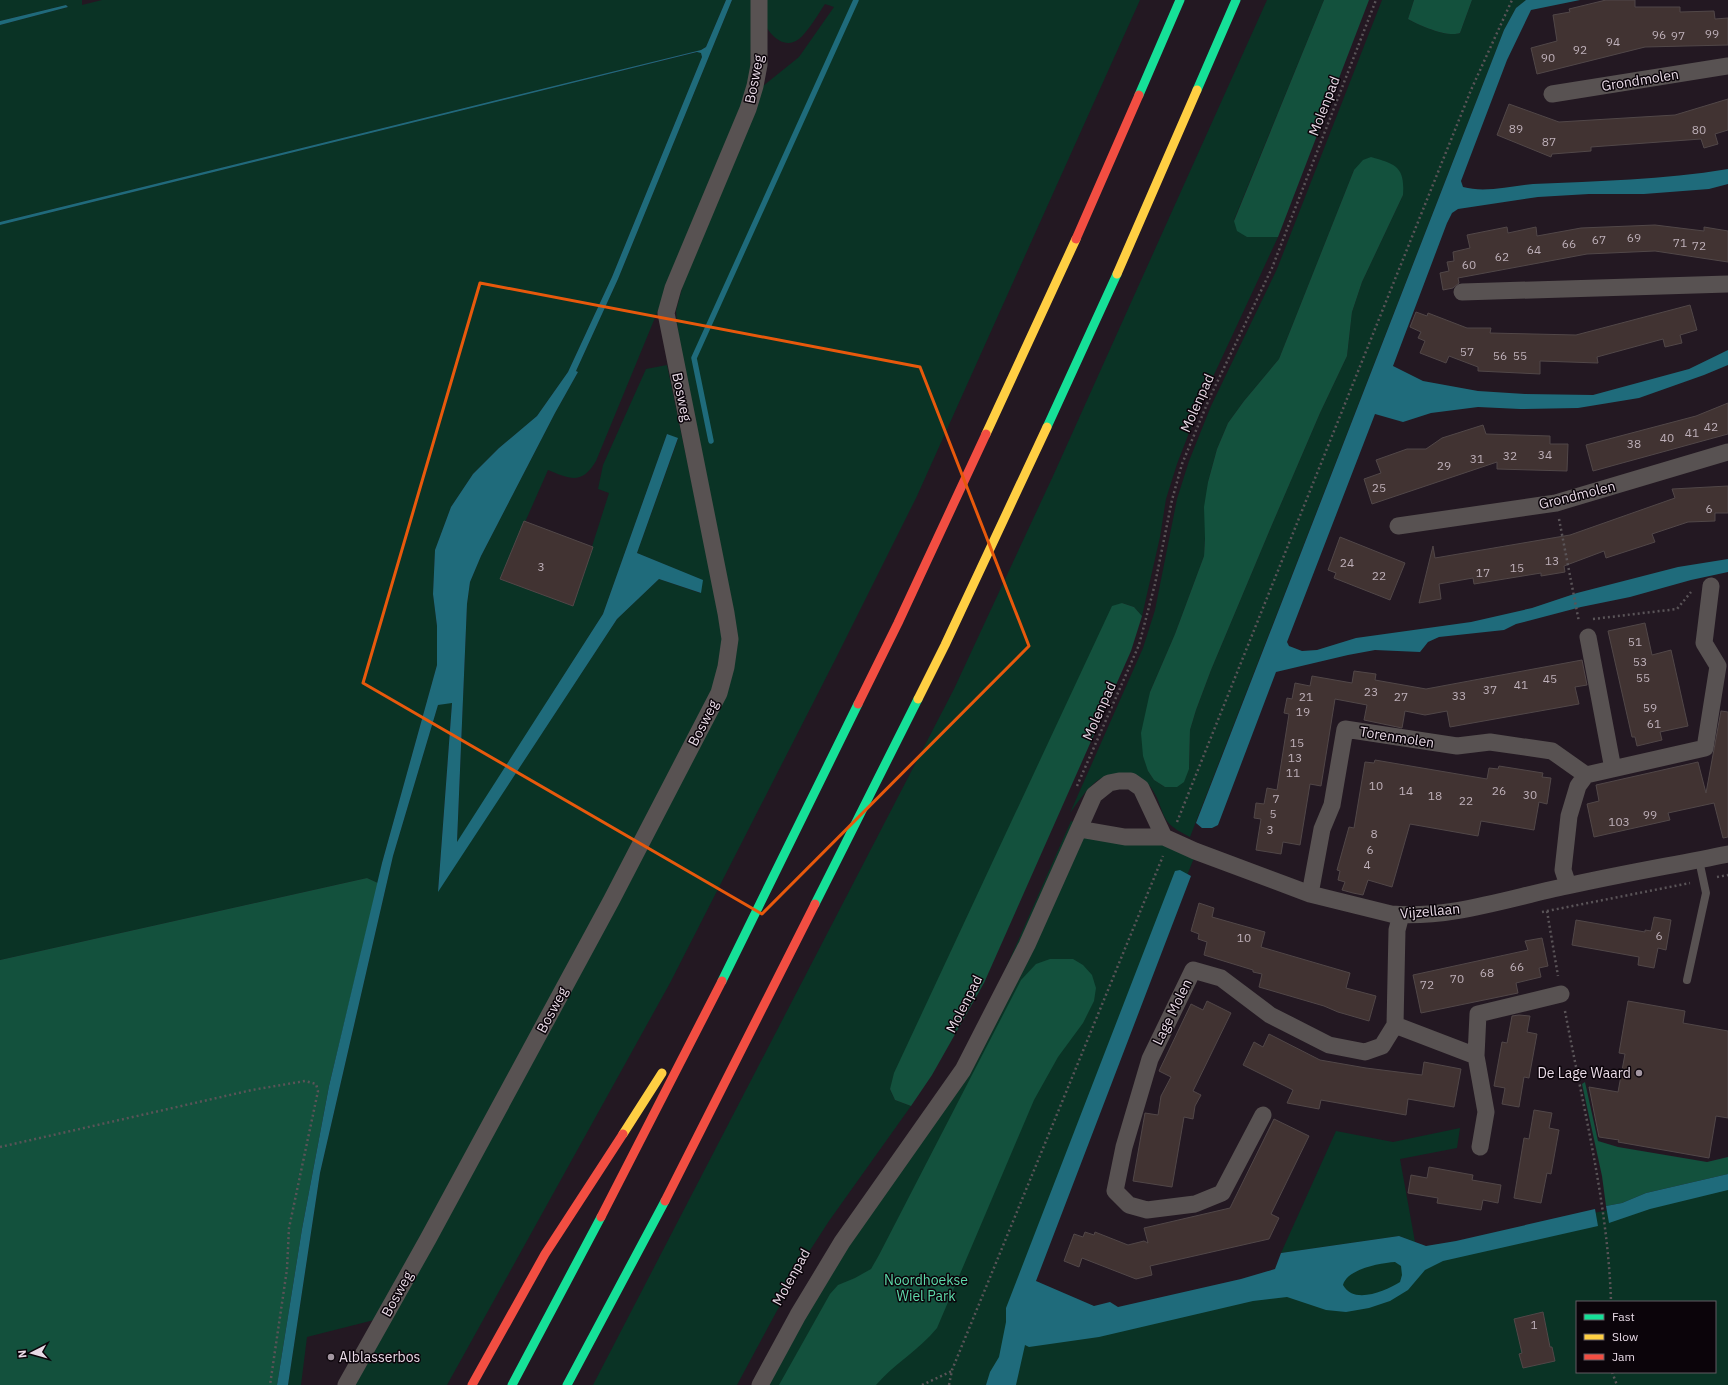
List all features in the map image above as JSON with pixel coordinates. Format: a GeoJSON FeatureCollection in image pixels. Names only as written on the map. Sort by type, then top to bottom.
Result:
{"type":"FeatureCollection","features":[{"type":"Feature","properties":{"kind":"highway"},"geometry":{"type":"LineString","coordinates":[[512,1385],[612,1197],[730,966],[901,616],[1069,255],[1180,0]]}},
{"type":"Feature","properties":{"kind":"highway"},"geometry":{"type":"LineString","coordinates":[[567,1385],[683,1167],[945,645],[1118,273],[1236,0]]}},
{"type":"Feature","properties":{"kind":"highway"},"geometry":{"type":"LineString","coordinates":[[674,1053],[730,966]]}},
{"type":"Feature","properties":{"kind":"highway"},"geometry":{"type":"LineString","coordinates":[[472,1385],[545,1254],[666,1067]]}},
{"type":"Feature","properties":{"kind":"street","name":"Bosweg"},"geometry":{"type":"LineString","coordinates":[[346,1385],[428,1239],[611,901],[719,693],[726,667],[730,639],[666,313],[673,288],[748,109],[755,86],[759,66],[759,0]]}},
{"type":"Feature","properties":{"kind":"street","name":"Grondmolen"},"geometry":{"type":"LineString","coordinates":[[1552,94],[1728,66]]}},
{"type":"Feature","properties":{"kind":"street"},"geometry":{"type":"LineString","coordinates":[[1462,292],[1728,284]]}},
{"type":"Feature","properties":{"kind":"street","name":"Grondmolen"},"geometry":{"type":"LineString","coordinates":[[1398,526],[1556,503],[1728,452]]}},
{"type":"Feature","properties":{"kind":"street"},"geometry":{"type":"LineString","coordinates":[[1568,885],[1563,870],[1569,816],[1578,786],[1586,776],[1705,748],[1718,666],[1704,643],[1711,586]]}},
{"type":"Feature","properties":{"kind":"street"},"geometry":{"type":"LineString","coordinates":[[1588,637],[1614,769]]}},
{"type":"Feature","properties":{"kind":"street","name":"Torenmolen"},"geometry":{"type":"LineString","coordinates":[[1310,894],[1322,829],[1332,806],[1345,728],[1457,746],[1490,742],[1552,751],[1586,776]]}},
{"type":"Feature","properties":{"kind":"street"},"geometry":{"type":"LineString","coordinates":[[760,1385],[798,1315],[842,1242],[963,1070],[1027,945],[1094,795],[1109,784],[1119,781],[1131,782],[1141,788],[1167,838]]}},
{"type":"Feature","properties":{"kind":"street","name":"Vijzellaan"},"geometry":{"type":"LineString","coordinates":[[1079,829],[1125,837],[1167,838],[1310,894],[1391,914],[1402,915],[1449,912],[1568,885],[1728,854]]}},
{"type":"Feature","properties":{"kind":"street"},"geometry":{"type":"LineString","coordinates":[[1402,915],[1397,930],[1395,1025],[1476,1056]]}},
{"type":"Feature","properties":{"kind":"street","name":"Lage Molen"},"geometry":{"type":"LineString","coordinates":[[1263,1115],[1222,1193],[1195,1204],[1147,1210],[1129,1205],[1115,1191],[1124,1147],[1150,1059],[1193,970],[1221,978],[1270,1015],[1329,1045],[1365,1052],[1382,1046],[1395,1025]]}},
{"type":"Feature","properties":{"kind":"street"},"geometry":{"type":"LineString","coordinates":[[1480,1147],[1486,1112],[1476,1056],[1478,1014],[1561,994]]}},
{"type":"Feature","properties":{"kind":"lane"},"geometry":{"type":"LineString","coordinates":[[1687,980],[1706,893],[1699,860]]}},
{"type":"Feature","properties":{"kind":"path","name":"Molenpad"},"geometry":{"type":"LineString","coordinates":[[1074,793],[1139,645],[1155,584],[1172,500],[1182,464],[1210,397],[1272,268],[1376,0]]}},
{"type":"Feature","properties":{"kind":"path"},"geometry":{"type":"LineString","coordinates":[[949,1385],[952,1370],[1471,90],[1512,0]]}},
{"type":"Feature","properties":{"kind":"path"},"geometry":{"type":"LineString","coordinates":[[1556,503],[1572,593],[1577,610]]}},
{"type":"Feature","properties":{"kind":"path"},"geometry":{"type":"LineString","coordinates":[[1578,621],[1677,609],[1693,591],[1711,586]]}},
{"type":"Feature","properties":{"kind":"path"},"geometry":{"type":"LineString","coordinates":[[1547,911],[1561,994],[1600,1192],[1610,1276],[1611,1301]]}},
{"type":"Feature","properties":{"kind":"path"},"geometry":{"type":"LineString","coordinates":[[0,1147],[252,1090],[305,1081],[316,1084],[318,1091],[289,1228],[287,1269],[270,1385]]}},
{"type":"Feature","properties":{"kind":"path"},"geometry":{"type":"LineString","coordinates":[[922,1385],[952,1370]]}},
{"type":"Feature","properties":{"kind":"path"},"geometry":{"type":"LineString","coordinates":[[1612,1373],[1617,1385]]}},
{"type":"Feature","properties":{"kind":"highlighted area"},"geometry":{"type":"Polygon","coordinates":[[[480,283],[920,367],[1029,646],[762,914],[363,683],[480,283]]]}},
{"type":"Feature","properties":{"kind":"green space"},"geometry":{"type":"Polygon","coordinates":[[[0,0],[82,0],[82,5],[102,0],[726,0],[706,47],[701,50],[0,222],[0,25],[68,7],[66,5],[0,21],[0,0]]]}},
{"type":"Feature","properties":{"kind":"green space"},"geometry":{"type":"Polygon","coordinates":[[[732,0],[752,0],[750,82],[722,155],[596,461],[586,474],[575,478],[563,476],[548,470],[500,579],[573,606],[609,493],[598,489],[603,465],[646,369],[667,365],[723,633],[721,669],[702,718],[378,1319],[307,1337],[301,1385],[288,1385],[320,1173],[393,856],[438,705],[452,702],[438,891],[617,619],[659,579],[700,593],[702,580],[637,553],[678,439],[667,434],[603,614],[457,843],[467,604],[470,582],[481,556],[555,413],[578,372],[576,371],[618,279],[732,0]]]}},
{"type":"Feature","properties":{"kind":"green space"},"geometry":{"type":"Polygon","coordinates":[[[762,0],[1140,0],[917,496],[834,662],[670,983],[447,1385],[354,1385],[729,682],[683,381],[676,311],[689,262],[763,86],[799,57],[834,7],[825,4],[806,32],[799,39],[787,43],[777,39],[768,30],[762,19],[762,0]]]}},
{"type":"Feature","properties":{"kind":"green space"},"geometry":{"type":"Polygon","coordinates":[[[1267,0],[1324,0],[1234,220],[1247,237],[1278,237],[1199,407],[1177,464],[1166,499],[1160,537],[1142,616],[1134,607],[1122,603],[890,1089],[895,1100],[911,1106],[829,1221],[807,1255],[737,1385],[593,1385],[954,689],[1053,476],[1267,0]]]}},
{"type":"Feature","properties":{"kind":"green space"},"geometry":{"type":"Polygon","coordinates":[[[1324,0],[1369,0],[1278,237],[1247,237],[1237,231],[1234,221],[1324,0]]]}},
{"type":"Feature","properties":{"kind":"green space"},"geometry":{"type":"Polygon","coordinates":[[[1382,0],[1414,0],[1408,19],[1433,30],[1448,34],[1455,34],[1460,33],[1472,0],[1526,0],[1516,8],[1504,30],[1190,837],[1170,824],[1164,816],[1153,790],[1143,781],[1132,776],[1111,774],[1103,777],[1095,782],[1082,796],[1070,813],[1143,648],[1155,610],[1177,499],[1189,461],[1211,406],[1277,269],[1382,0]],[[1354,170],[1279,359],[1228,423],[1217,449],[1208,482],[1204,556],[1175,634],[1150,692],[1148,771],[1154,780],[1165,787],[1189,769],[1190,730],[1196,710],[1211,670],[1271,527],[1320,413],[1347,356],[1352,312],[1362,282],[1403,195],[1354,170]]]}},
{"type":"Feature","properties":{"kind":"green space"},"geometry":{"type":"Polygon","coordinates":[[[1414,0],[1472,0],[1460,33],[1448,34],[1433,30],[1408,19],[1414,0]]]}},
{"type":"Feature","properties":{"kind":"green space"},"geometry":{"type":"Polygon","coordinates":[[[698,52],[701,53],[702,57],[612,277],[568,372],[537,416],[499,448],[473,474],[451,507],[435,550],[433,594],[437,626],[437,665],[382,863],[378,883],[367,878],[0,960],[0,225],[698,52]]]}},
{"type":"Feature","properties":{"kind":"green space"},"geometry":{"type":"Polygon","coordinates":[[[1371,157],[1387,162],[1397,168],[1402,178],[1403,195],[1362,282],[1352,312],[1347,356],[1320,413],[1271,527],[1211,670],[1196,710],[1190,730],[1189,769],[1184,782],[1177,787],[1165,787],[1154,780],[1148,771],[1143,756],[1141,733],[1150,692],[1175,634],[1204,556],[1204,507],[1208,482],[1217,449],[1228,423],[1279,359],[1354,170],[1363,160],[1371,157]]]}},
{"type":"Feature","properties":{"kind":"green space"},"geometry":{"type":"Polygon","coordinates":[[[1122,603],[1134,607],[1142,616],[1131,651],[984,983],[932,1075],[911,1106],[895,1100],[890,1089],[894,1073],[1112,606],[1122,603]]]}},
{"type":"Feature","properties":{"kind":"green space","name":"Noordhoekse Wiel Park"},"geometry":{"type":"Polygon","coordinates":[[[1071,821],[1149,845],[1157,841],[1194,858],[1111,1065],[1013,1323],[1031,1338],[1339,1266],[1728,1185],[1728,1385],[758,1385],[848,1234],[947,1101],[1071,821]]]}},
{"type":"Feature","properties":{"kind":"green space"},"geometry":{"type":"Polygon","coordinates":[[[367,878],[378,883],[329,1086],[302,1229],[277,1385],[0,1385],[0,960],[367,878]]]}},
{"type":"Feature","properties":{"kind":"green space"},"geometry":{"type":"Polygon","coordinates":[[[1050,959],[1073,959],[1083,965],[1092,975],[1096,988],[1094,1001],[1083,1023],[1058,1057],[1034,1100],[937,1328],[876,1385],[779,1385],[830,1294],[838,1285],[871,1269],[1021,980],[1036,964],[1050,959]]]}},
{"type":"Feature","properties":{"kind":"green space"},"geometry":{"type":"Polygon","coordinates":[[[1585,1082],[1598,1141],[1618,1147],[1707,1162],[1728,1157],[1728,1174],[1646,1193],[1622,1203],[1606,1206],[1602,1176],[1582,1084],[1585,1082]]]}},
{"type":"Feature","properties":{"kind":"green space"},"geometry":{"type":"Polygon","coordinates":[[[1460,1128],[1457,1148],[1400,1159],[1415,1242],[1399,1236],[1281,1253],[1336,1131],[1393,1142],[1460,1128]]]}},
{"type":"Feature","properties":{"kind":"water"},"geometry":{"type":"Polygon","coordinates":[[[726,0],[732,0],[618,279],[576,371],[578,372],[555,413],[481,556],[470,582],[467,604],[457,842],[603,614],[667,434],[678,438],[637,553],[703,580],[701,593],[659,579],[617,619],[438,892],[452,703],[438,705],[393,856],[320,1173],[288,1385],[277,1385],[302,1229],[329,1086],[382,863],[437,665],[437,626],[433,594],[435,550],[451,507],[473,474],[499,448],[537,416],[568,372],[612,277],[702,57],[701,53],[697,52],[0,225],[0,222],[701,50],[706,47],[726,0]]]}},
{"type":"Feature","properties":{"kind":"water"},"geometry":{"type":"Polygon","coordinates":[[[1526,0],[1580,0],[1531,10],[1507,60],[1461,181],[1463,187],[1471,189],[1489,189],[1533,184],[1655,178],[1728,169],[1728,184],[1709,189],[1644,194],[1589,194],[1538,197],[1458,209],[1452,213],[1447,223],[1393,366],[1423,381],[1478,391],[1525,394],[1593,395],[1689,369],[1728,350],[1728,365],[1639,398],[1578,408],[1520,409],[1478,407],[1431,413],[1403,422],[1375,414],[1287,642],[1289,646],[1302,651],[1317,650],[1356,638],[1471,622],[1532,608],[1577,593],[1678,567],[1728,559],[1728,572],[1691,580],[1630,597],[1581,607],[1516,624],[1504,630],[1439,637],[1428,642],[1420,652],[1375,650],[1276,672],[1218,825],[1212,828],[1202,828],[1196,823],[1504,30],[1516,8],[1526,0]]]}},
{"type":"Feature","properties":{"kind":"water"},"geometry":{"type":"Polygon","coordinates":[[[66,5],[68,7],[0,25],[0,21],[66,5]]]}},
{"type":"Feature","properties":{"kind":"water"},"geometry":{"type":"Polygon","coordinates":[[[1180,870],[1191,876],[1036,1281],[1094,1306],[1110,1302],[1118,1307],[1241,1279],[1275,1269],[1281,1253],[1399,1236],[1426,1246],[1456,1241],[1595,1209],[1598,1226],[1443,1261],[1425,1270],[1408,1290],[1390,1301],[1369,1308],[1346,1312],[1326,1310],[1287,1297],[1253,1301],[1099,1337],[1029,1347],[1025,1345],[1016,1385],[986,1385],[990,1372],[999,1357],[1006,1322],[1006,1308],[1175,871],[1180,870]],[[1395,1262],[1373,1265],[1351,1275],[1346,1279],[1343,1285],[1348,1291],[1354,1294],[1362,1295],[1378,1292],[1400,1282],[1402,1275],[1401,1266],[1395,1262]]]}},
{"type":"Feature","properties":{"kind":"water"},"geometry":{"type":"Polygon","coordinates":[[[1728,1174],[1728,1190],[1650,1209],[1609,1223],[1606,1206],[1622,1203],[1646,1193],[1728,1174]]]}},
{"type":"Feature","properties":{"kind":"building"},"geometry":{"type":"Polygon","coordinates":[[[1606,0],[1635,0],[1635,7],[1680,7],[1680,12],[1714,11],[1715,19],[1728,18],[1728,45],[1645,47],[1537,74],[1531,48],[1557,41],[1553,15],[1570,12],[1569,9],[1606,0]]]}},
{"type":"Feature","properties":{"kind":"building"},"geometry":{"type":"Polygon","coordinates":[[[1728,99],[1728,130],[1715,134],[1718,144],[1704,148],[1701,139],[1591,147],[1591,151],[1552,154],[1551,157],[1497,135],[1509,104],[1559,122],[1675,115],[1728,99]]]}},
{"type":"Feature","properties":{"kind":"building"},"geometry":{"type":"Polygon","coordinates":[[[1655,225],[1704,231],[1704,227],[1728,231],[1728,262],[1655,251],[1587,254],[1458,278],[1459,283],[1453,288],[1443,290],[1440,273],[1449,271],[1447,262],[1454,261],[1453,252],[1470,248],[1467,235],[1507,227],[1508,233],[1536,227],[1537,236],[1581,228],[1655,225]]]}},
{"type":"Feature","properties":{"kind":"building"},"geometry":{"type":"Polygon","coordinates":[[[1690,305],[1697,330],[1680,335],[1682,343],[1665,347],[1663,339],[1597,357],[1598,363],[1540,361],[1540,374],[1478,371],[1478,367],[1449,356],[1446,363],[1420,353],[1425,341],[1418,338],[1421,332],[1410,327],[1416,312],[1427,316],[1428,313],[1467,328],[1491,328],[1490,333],[1576,335],[1690,305]]]}},
{"type":"Feature","properties":{"kind":"building"},"geometry":{"type":"Polygon","coordinates":[[[1728,403],[1728,434],[1593,471],[1586,445],[1696,416],[1728,403]]]}},
{"type":"Feature","properties":{"kind":"building"},"geometry":{"type":"Polygon","coordinates":[[[1483,425],[1486,434],[1550,436],[1550,444],[1568,444],[1567,471],[1497,469],[1497,462],[1372,504],[1364,479],[1381,473],[1376,460],[1407,449],[1426,449],[1442,438],[1483,425]]]}},
{"type":"Feature","properties":{"kind":"building"},"geometry":{"type":"Polygon","coordinates":[[[1728,486],[1728,513],[1715,513],[1715,521],[1688,522],[1652,534],[1655,542],[1606,558],[1604,551],[1564,566],[1565,572],[1541,576],[1541,573],[1474,584],[1473,578],[1439,584],[1441,599],[1419,603],[1433,546],[1435,558],[1570,535],[1675,498],[1672,489],[1728,486]]]}},
{"type":"Feature","properties":{"kind":"building"},"geometry":{"type":"Polygon","coordinates":[[[524,521],[593,547],[573,606],[500,579],[524,521]]]}},
{"type":"Feature","properties":{"kind":"building"},"geometry":{"type":"Polygon","coordinates":[[[1340,537],[1405,563],[1390,600],[1334,578],[1336,573],[1328,570],[1340,537]]]}},
{"type":"Feature","properties":{"kind":"building"},"geometry":{"type":"Polygon","coordinates":[[[1645,623],[1652,655],[1671,650],[1688,726],[1660,732],[1662,740],[1637,746],[1635,737],[1632,737],[1608,631],[1645,623]]]}},
{"type":"Feature","properties":{"kind":"building"},"geometry":{"type":"Polygon","coordinates":[[[1582,660],[1587,685],[1575,687],[1579,704],[1450,727],[1447,711],[1425,715],[1405,711],[1402,728],[1364,720],[1367,705],[1335,699],[1321,786],[1310,784],[1300,845],[1283,842],[1281,854],[1256,850],[1261,819],[1254,818],[1256,803],[1264,804],[1267,788],[1277,790],[1289,714],[1284,713],[1287,698],[1292,699],[1295,683],[1310,686],[1312,676],[1352,683],[1354,671],[1376,674],[1375,680],[1426,689],[1582,660]]]}},
{"type":"Feature","properties":{"kind":"building"},"geometry":{"type":"Polygon","coordinates":[[[1721,711],[1728,712],[1728,837],[1723,838],[1714,803],[1668,813],[1670,820],[1594,837],[1587,804],[1599,801],[1596,785],[1698,762],[1706,793],[1721,711]]]}},
{"type":"Feature","properties":{"kind":"building"},"geometry":{"type":"Polygon","coordinates":[[[1375,760],[1487,779],[1489,768],[1498,769],[1499,766],[1543,773],[1542,777],[1551,778],[1547,804],[1539,802],[1534,830],[1481,821],[1478,836],[1410,824],[1392,887],[1368,880],[1363,895],[1353,893],[1342,890],[1345,882],[1338,880],[1340,871],[1337,870],[1349,827],[1354,828],[1365,762],[1374,763],[1375,760]]]}},
{"type":"Feature","properties":{"kind":"building"},"geometry":{"type":"Polygon","coordinates":[[[1199,903],[1214,908],[1212,917],[1265,932],[1261,947],[1350,973],[1346,988],[1376,996],[1369,1021],[1259,987],[1262,974],[1204,955],[1207,942],[1198,939],[1199,934],[1191,931],[1199,903]]]}},
{"type":"Feature","properties":{"kind":"building"},"geometry":{"type":"Polygon","coordinates":[[[1654,917],[1671,920],[1666,950],[1658,948],[1654,968],[1638,965],[1639,957],[1572,945],[1576,920],[1645,932],[1645,930],[1651,931],[1654,917]]]}},
{"type":"Feature","properties":{"kind":"building"},"geometry":{"type":"Polygon","coordinates":[[[1542,938],[1548,966],[1539,968],[1541,977],[1516,983],[1518,993],[1421,1013],[1413,975],[1528,950],[1525,941],[1542,938]]]}},
{"type":"Feature","properties":{"kind":"building"},"geometry":{"type":"Polygon","coordinates":[[[1207,1001],[1231,1013],[1193,1091],[1201,1095],[1195,1106],[1193,1119],[1184,1117],[1172,1187],[1133,1181],[1145,1113],[1158,1115],[1161,1096],[1171,1077],[1159,1071],[1191,1004],[1203,1010],[1207,1001]]]}},
{"type":"Feature","properties":{"kind":"building","name":"De Lage Waard"},"geometry":{"type":"Polygon","coordinates":[[[1628,1001],[1685,1011],[1683,1023],[1728,1031],[1728,1118],[1716,1116],[1709,1158],[1618,1142],[1619,1140],[1599,1137],[1589,1087],[1618,1092],[1625,1054],[1619,1053],[1628,1001]]]}},
{"type":"Feature","properties":{"kind":"building"},"geometry":{"type":"Polygon","coordinates":[[[1512,1016],[1530,1016],[1527,1032],[1537,1034],[1529,1078],[1524,1077],[1519,1107],[1502,1104],[1505,1088],[1494,1086],[1502,1042],[1507,1043],[1512,1016]]]}},
{"type":"Feature","properties":{"kind":"building"},"geometry":{"type":"Polygon","coordinates":[[[1269,1034],[1320,1060],[1366,1068],[1422,1075],[1424,1062],[1461,1069],[1454,1107],[1408,1099],[1406,1115],[1321,1100],[1319,1109],[1287,1103],[1293,1090],[1243,1065],[1254,1042],[1263,1047],[1269,1034]]]}},
{"type":"Feature","properties":{"kind":"building"},"geometry":{"type":"Polygon","coordinates":[[[1534,1110],[1552,1113],[1549,1128],[1559,1130],[1551,1174],[1547,1173],[1541,1203],[1514,1198],[1524,1138],[1529,1139],[1534,1110]]]}},
{"type":"Feature","properties":{"kind":"building"},"geometry":{"type":"Polygon","coordinates":[[[1274,1119],[1309,1136],[1271,1214],[1279,1218],[1269,1239],[1150,1266],[1152,1275],[1136,1279],[1082,1258],[1079,1267],[1064,1261],[1074,1234],[1083,1237],[1085,1232],[1094,1235],[1095,1232],[1128,1245],[1144,1241],[1148,1243],[1144,1228],[1230,1208],[1274,1119]]]}},
{"type":"Feature","properties":{"kind":"building"},"geometry":{"type":"Polygon","coordinates":[[[1429,1167],[1473,1175],[1472,1180],[1501,1185],[1498,1203],[1483,1200],[1481,1210],[1437,1203],[1438,1198],[1408,1193],[1411,1175],[1427,1178],[1429,1167]]]}},
{"type":"Feature","properties":{"kind":"building"},"geometry":{"type":"Polygon","coordinates":[[[1543,1312],[1550,1347],[1552,1347],[1555,1361],[1523,1368],[1519,1354],[1522,1353],[1514,1319],[1543,1312]]]}},
{"type":"Feature","properties":{"kind":"waterway"},"geometry":{"type":"LineString","coordinates":[[711,441],[694,358],[856,0]]}},
{"type":"Feature","properties":{"kind":"traffic: fast"},"geometry":{"type":"LineString","coordinates":[[1139,95],[1180,0]]}},
{"type":"Feature","properties":{"kind":"traffic: fast"},"geometry":{"type":"LineString","coordinates":[[1197,90],[1236,0]]}},
{"type":"Feature","properties":{"kind":"traffic: fast"},"geometry":{"type":"LineString","coordinates":[[1047,427],[1117,274]]}},
{"type":"Feature","properties":{"kind":"traffic: fast"},"geometry":{"type":"LineString","coordinates":[[815,904],[918,699]]}},
{"type":"Feature","properties":{"kind":"traffic: fast"},"geometry":{"type":"LineString","coordinates":[[722,981],[858,704]]}},
{"type":"Feature","properties":{"kind":"traffic: fast"},"geometry":{"type":"LineString","coordinates":[[567,1385],[665,1201]]}},
{"type":"Feature","properties":{"kind":"traffic: fast"},"geometry":{"type":"LineString","coordinates":[[512,1385],[601,1217]]}},
{"type":"Feature","properties":{"kind":"traffic: slow"},"geometry":{"type":"LineString","coordinates":[[1117,274],[1197,90]]}},
{"type":"Feature","properties":{"kind":"traffic: slow"},"geometry":{"type":"LineString","coordinates":[[986,434],[1076,239]]}},
{"type":"Feature","properties":{"kind":"traffic: slow"},"geometry":{"type":"LineString","coordinates":[[918,699],[945,645],[1047,427]]}},
{"type":"Feature","properties":{"kind":"traffic: slow"},"geometry":{"type":"LineString","coordinates":[[623,1134],[662,1073]]}},
{"type":"Feature","properties":{"kind":"traffic: jam"},"geometry":{"type":"LineString","coordinates":[[1076,239],[1139,95]]}},
{"type":"Feature","properties":{"kind":"traffic: jam"},"geometry":{"type":"LineString","coordinates":[[858,704],[898,623],[986,434]]}},
{"type":"Feature","properties":{"kind":"traffic: jam"},"geometry":{"type":"LineString","coordinates":[[665,1201],[815,904]]}},
{"type":"Feature","properties":{"kind":"traffic: jam"},"geometry":{"type":"LineString","coordinates":[[601,1217],[722,981]]}},
{"type":"Feature","properties":{"kind":"traffic: jam"},"geometry":{"type":"LineString","coordinates":[[472,1385],[545,1254],[623,1134]]}},
{"type":"Feature","properties":{"kind":"place","name":"De Lage Waard"},"geometry":{"type":"Point","coordinates":[1639,1073]}},
{"type":"Feature","properties":{"kind":"place","name":"Alblasserbos"},"geometry":{"type":"Point","coordinates":[331,1357]}}]}
